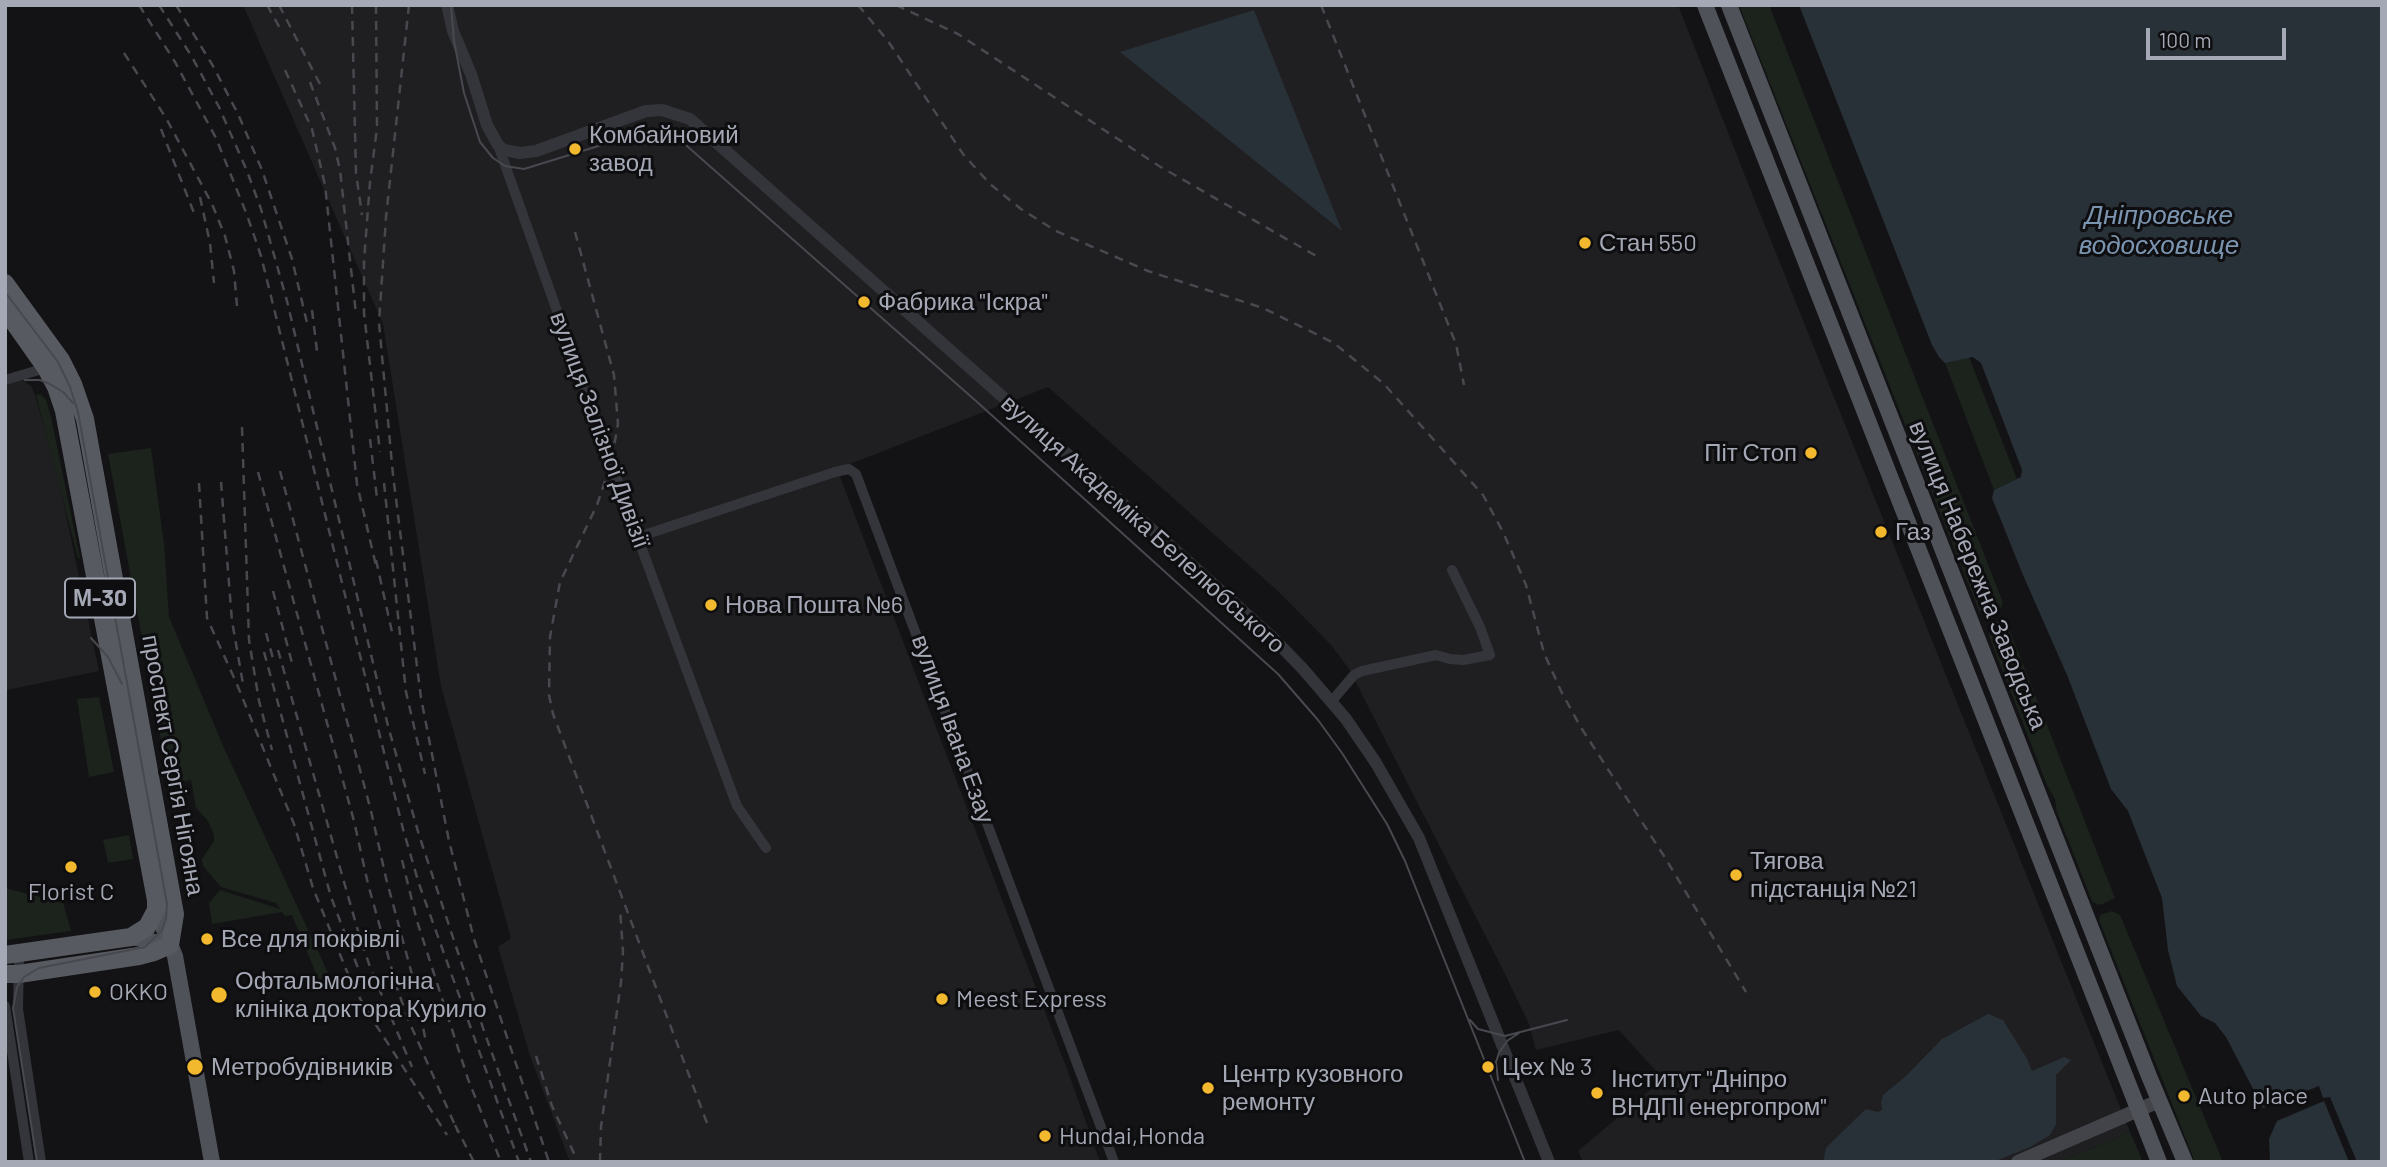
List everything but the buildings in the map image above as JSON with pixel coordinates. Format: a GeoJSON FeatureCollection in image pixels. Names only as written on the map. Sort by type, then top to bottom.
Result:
{"type":"FeatureCollection","features":[{"type":"Feature","properties":{"kind":"highway","name":"проспект Сергія Нігояна"},"geometry":{"type":"LineString","coordinates":[[5,283],[53,364],[80,402],[172,895],[175,923],[170,945]]}},
{"type":"Feature","properties":{"kind":"highway","name":"проспект Сергія Нігояна"},"geometry":{"type":"LineString","coordinates":[[5,310],[53,364],[156,900]]}},
{"type":"Feature","properties":{"kind":"highway"},"geometry":{"type":"LineString","coordinates":[[9,955],[131,937],[147,927],[153,919],[156,900]]}},
{"type":"Feature","properties":{"kind":"highway"},"geometry":{"type":"LineString","coordinates":[[9,975],[139,956],[170,945]]}},
{"type":"Feature","properties":{"kind":"main road","name":"вулиця Набережна Заводська"},"geometry":{"type":"LineString","coordinates":[[1705,5],[2158,1162]]}},
{"type":"Feature","properties":{"kind":"main road","name":"вулиця Набережна Заводська"},"geometry":{"type":"LineString","coordinates":[[1729,5],[2185,1162]]}},
{"type":"Feature","properties":{"kind":"main road","name":"проспект Сергія Нігояна"},"geometry":{"type":"LineString","coordinates":[[156,900],[175,956],[212,1162]]}},
{"type":"Feature","properties":{"kind":"main road"},"geometry":{"type":"LineString","coordinates":[[131,937],[170,945]]}},
{"type":"Feature","properties":{"kind":"main road"},"geometry":{"type":"LineString","coordinates":[[2018,1162],[2159,1101]]}},
{"type":"Feature","properties":{"kind":"street","name":"вулиця Залізної Дивізії"},"geometry":{"type":"LineString","coordinates":[[447,5],[453,31],[471,74],[487,125],[498,145],[737,806],[766,848]]}},
{"type":"Feature","properties":{"kind":"street","name":"вулиця Академіка Белелюбського"},"geometry":{"type":"LineString","coordinates":[[498,145],[511,153],[536,151],[646,111],[662,110],[690,119],[1264,629],[1331,702],[1376,763],[1419,838],[1549,1162]]}},
{"type":"Feature","properties":{"kind":"street"},"geometry":{"type":"LineString","coordinates":[[5,380],[53,364]]}},
{"type":"Feature","properties":{"kind":"street","name":"вулиця Івана Езау"},"geometry":{"type":"LineString","coordinates":[[638,537],[835,472],[849,469],[856,474],[1114,1162]]}},
{"type":"Feature","properties":{"kind":"street"},"geometry":{"type":"LineString","coordinates":[[1331,702],[1354,675],[1362,671],[1436,655],[1464,660],[1490,655],[1480,627],[1452,570]]}},
{"type":"Feature","properties":{"kind":"street"},"geometry":{"type":"LineString","coordinates":[[9,955],[9,975],[18,1009],[41,1162]]}},
{"type":"Feature","properties":{"kind":"street"},"geometry":{"type":"LineString","coordinates":[[5,1006],[29,1162]]}},
{"type":"Feature","properties":{"kind":"shaded area"},"geometry":{"type":"Polygon","coordinates":[[[243,5],[1678,5],[2130,1132],[2059,1162],[1583,1162],[1578,1151],[1663,1079],[1619,1030],[1536,1050],[1529,1024],[1502,968],[1349,669],[1332,646],[1279,592],[1048,387],[837,469],[1070,1077],[1100,1162],[570,1162],[530,1056],[498,947],[511,938],[441,686],[383,324],[243,5]]]}},
{"type":"Feature","properties":{"kind":"shaded area"},"geometry":{"type":"Polygon","coordinates":[[[1739,5],[1769,5],[2002,600],[2002,606],[1997,612],[1985,615],[1979,611],[1739,5]]]}},
{"type":"Feature","properties":{"kind":"shaded area"},"geometry":{"type":"Polygon","coordinates":[[[1969,357],[2017,479],[1994,490],[1945,363],[1969,357]]]}},
{"type":"Feature","properties":{"kind":"shaded area"},"geometry":{"type":"Polygon","coordinates":[[[24,377],[35,395],[58,477],[99,671],[5,690],[5,382],[24,377]]]}},
{"type":"Feature","properties":{"kind":"shaded area"},"geometry":{"type":"Polygon","coordinates":[[[40,394],[46,400],[51,417],[80,558],[36,395],[40,394]]]}},
{"type":"Feature","properties":{"kind":"shaded area"},"geometry":{"type":"Polygon","coordinates":[[[151,448],[164,544],[169,617],[224,748],[335,988],[324,993],[292,915],[285,916],[282,912],[212,924],[209,903],[220,890],[280,909],[276,903],[221,887],[203,866],[202,859],[214,841],[214,835],[208,821],[196,808],[191,780],[169,783],[108,454],[151,448]]]}},
{"type":"Feature","properties":{"kind":"shaded area"},"geometry":{"type":"Polygon","coordinates":[[[1999,621],[2008,626],[2115,898],[2102,904],[2098,905],[2092,901],[2057,812],[2055,799],[2047,785],[1989,636],[1990,626],[1999,621]]]}},
{"type":"Feature","properties":{"kind":"shaded area"},"geometry":{"type":"Polygon","coordinates":[[[99,697],[114,772],[89,777],[77,699],[99,697]]]}},
{"type":"Feature","properties":{"kind":"shaded area"},"geometry":{"type":"Polygon","coordinates":[[[129,835],[133,859],[108,863],[103,840],[129,835]]]}},
{"type":"Feature","properties":{"kind":"shaded area"},"geometry":{"type":"Polygon","coordinates":[[[5,888],[63,903],[71,931],[5,940],[5,888]]]}},
{"type":"Feature","properties":{"kind":"shaded area"},"geometry":{"type":"Polygon","coordinates":[[[2112,911],[2120,915],[2223,1162],[2195,1162],[2099,920],[2100,915],[2112,911]]]}},
{"type":"Feature","properties":{"kind":"shaded area"},"geometry":{"type":"Polygon","coordinates":[[[2130,1132],[2143,1162],[2059,1162],[2130,1132]]]}},
{"type":"Feature","properties":{"kind":"water","name":"Дніпровське водосховище"},"geometry":{"type":"Polygon","coordinates":[[[1799,5],[2382,5],[2382,1162],[2357,1162],[2330,1097],[2323,1098],[2319,1086],[2263,1108],[2226,1037],[2215,1023],[2201,1016],[2177,986],[2168,950],[2162,898],[2128,811],[2111,789],[2067,675],[1992,498],[1994,490],[2021,477],[2022,470],[1981,363],[1973,357],[1945,363],[1932,345],[1799,5]]]}},
{"type":"Feature","properties":{"kind":"water"},"geometry":{"type":"Polygon","coordinates":[[[1254,10],[1342,231],[1120,52],[1254,10]]]}},
{"type":"Feature","properties":{"kind":"water"},"geometry":{"type":"Polygon","coordinates":[[[1988,1014],[2003,1020],[2032,1071],[2064,1057],[2071,1060],[2056,1075],[2056,1124],[2050,1135],[2030,1147],[1993,1162],[1823,1162],[1826,1148],[1866,1109],[1878,1112],[1882,1110],[1883,1095],[1942,1039],[1988,1014]]]}},
{"type":"Feature","properties":{"kind":"water"},"geometry":{"type":"Polygon","coordinates":[[[2324,1101],[2349,1162],[2270,1162],[2269,1139],[2277,1121],[2324,1101]]]}},
{"type":"Feature","properties":{"kind":"tram line"},"geometry":{"type":"LineString","coordinates":[[451,5],[454,41],[464,93],[480,142],[493,158],[505,166],[524,169],[647,131],[665,133],[679,139],[976,401],[1278,674],[1318,720],[1342,753],[1387,824],[1405,861],[1525,1162]]}},
{"type":"Feature","properties":{"kind":"tram line"},"geometry":{"type":"LineString","coordinates":[[5,292],[58,362],[78,412],[167,904],[162,930],[145,947],[39,968],[24,977],[17,987],[13,1008],[37,1162]]}},
{"type":"Feature","properties":{"kind":"tram line"},"geometry":{"type":"LineString","coordinates":[[25,380],[40,380],[50,384],[63,392],[73,403]]}},
{"type":"Feature","properties":{"kind":"tram line"},"geometry":{"type":"LineString","coordinates":[[91,638],[108,657],[122,684]]}},
{"type":"Feature","properties":{"kind":"tram line"},"geometry":{"type":"LineString","coordinates":[[1470,1020],[1478,1029],[1505,1036],[1567,1020]]}},
{"type":"Feature","properties":{"kind":"tram line"},"geometry":{"type":"LineString","coordinates":[[1498,1080],[1496,1062],[1499,1053],[1507,1041],[1519,1033]]}},
{"type":"Feature","properties":{"kind":"railway"},"geometry":{"type":"LineString","coordinates":[[139,5],[175,62],[216,138],[261,256],[403,829],[419,884],[519,1162]]}},
{"type":"Feature","properties":{"kind":"railway"},"geometry":{"type":"LineString","coordinates":[[159,5],[219,107],[261,209],[287,301],[388,726],[419,835],[531,1162]]}},
{"type":"Feature","properties":{"kind":"railway"},"geometry":{"type":"LineString","coordinates":[[176,5],[213,66],[238,114],[262,170],[292,259],[307,323]]}},
{"type":"Feature","properties":{"kind":"railway"},"geometry":{"type":"LineString","coordinates":[[267,5],[281,30]]}},
{"type":"Feature","properties":{"kind":"railway"},"geometry":{"type":"LineString","coordinates":[[279,5],[323,90]]}},
{"type":"Feature","properties":{"kind":"railway"},"geometry":{"type":"LineString","coordinates":[[352,5],[356,173],[362,215]]}},
{"type":"Feature","properties":{"kind":"railway"},"geometry":{"type":"LineString","coordinates":[[376,5],[377,128],[364,261],[364,313],[380,452]]}},
{"type":"Feature","properties":{"kind":"railway"},"geometry":{"type":"LineString","coordinates":[[409,5],[386,217],[379,323],[393,475],[421,698],[449,841],[474,939],[549,1162]]}},
{"type":"Feature","properties":{"kind":"railway"},"geometry":{"type":"LineString","coordinates":[[858,5],[888,41],[963,154],[990,184],[1021,209],[1056,231],[1148,271],[1263,308],[1334,343],[1384,384],[1483,495],[1526,585],[1544,653],[1561,691],[1580,726],[1664,856],[1746,992]]}},
{"type":"Feature","properties":{"kind":"railway"},"geometry":{"type":"LineString","coordinates":[[896,5],[958,34],[1159,166],[1318,257]]}},
{"type":"Feature","properties":{"kind":"railway"},"geometry":{"type":"LineString","coordinates":[[1321,5],[1456,344],[1464,385]]}},
{"type":"Feature","properties":{"kind":"railway"},"geometry":{"type":"LineString","coordinates":[[124,53],[166,118],[212,204],[225,236],[234,271],[237,306]]}},
{"type":"Feature","properties":{"kind":"railway"},"geometry":{"type":"LineString","coordinates":[[285,70],[312,129],[325,185],[357,484],[377,570]]}},
{"type":"Feature","properties":{"kind":"railway"},"geometry":{"type":"LineString","coordinates":[[310,82],[335,148],[340,170],[356,314]]}},
{"type":"Feature","properties":{"kind":"railway"},"geometry":{"type":"LineString","coordinates":[[161,129],[196,218]]}},
{"type":"Feature","properties":{"kind":"railway"},"geometry":{"type":"LineString","coordinates":[[200,197],[210,243],[214,283]]}},
{"type":"Feature","properties":{"kind":"railway"},"geometry":{"type":"LineString","coordinates":[[575,232],[614,375],[618,424],[611,463],[597,505],[560,582],[550,637],[549,695],[553,714],[707,1123]]}},
{"type":"Feature","properties":{"kind":"railway"},"geometry":{"type":"LineString","coordinates":[[312,310],[317,351]]}},
{"type":"Feature","properties":{"kind":"railway"},"geometry":{"type":"LineString","coordinates":[[242,427],[249,640],[259,701],[272,750]]}},
{"type":"Feature","properties":{"kind":"railway"},"geometry":{"type":"LineString","coordinates":[[370,439],[377,498]]}},
{"type":"Feature","properties":{"kind":"railway"},"geometry":{"type":"LineString","coordinates":[[280,471],[371,811],[414,982],[426,1042]]}},
{"type":"Feature","properties":{"kind":"railway"},"geometry":{"type":"LineString","coordinates":[[258,472],[397,988],[458,1132]]}},
{"type":"Feature","properties":{"kind":"railway"},"geometry":{"type":"LineString","coordinates":[[221,482],[232,621],[243,684]]}},
{"type":"Feature","properties":{"kind":"railway"},"geometry":{"type":"LineString","coordinates":[[199,483],[207,618],[294,824],[313,888],[350,979],[365,1008],[447,1135]]}},
{"type":"Feature","properties":{"kind":"railway"},"geometry":{"type":"LineString","coordinates":[[384,483],[406,692],[425,774]]}},
{"type":"Feature","properties":{"kind":"railway"},"geometry":{"type":"LineString","coordinates":[[376,560],[392,632]]}},
{"type":"Feature","properties":{"kind":"railway"},"geometry":{"type":"LineString","coordinates":[[273,591],[292,663]]}},
{"type":"Feature","properties":{"kind":"railway"},"geometry":{"type":"LineString","coordinates":[[266,633],[274,662]]}},
{"type":"Feature","properties":{"kind":"railway"},"geometry":{"type":"LineString","coordinates":[[278,650],[358,931],[370,967],[412,1067]]}},
{"type":"Feature","properties":{"kind":"railway"},"geometry":{"type":"LineString","coordinates":[[264,652],[331,897],[366,989]]}},
{"type":"Feature","properties":{"kind":"railway"},"geometry":{"type":"LineString","coordinates":[[402,860],[417,921],[468,1079],[501,1162]]}},
{"type":"Feature","properties":{"kind":"railway"},"geometry":{"type":"LineString","coordinates":[[600,1162],[601,1127],[621,982],[623,952],[620,908]]}},
{"type":"Feature","properties":{"kind":"railway"},"geometry":{"type":"LineString","coordinates":[[536,1056],[552,1106],[578,1162]]}},
{"type":"Feature","properties":{"kind":"railway"},"geometry":{"type":"LineString","coordinates":[[455,1125],[474,1162]]}},
{"type":"Feature","properties":{"kind":"place","name":"Комбайновий завод"},"geometry":{"type":"Point","coordinates":[575,149]}},
{"type":"Feature","properties":{"kind":"place","name":"Стан 550"},"geometry":{"type":"Point","coordinates":[1585,243]}},
{"type":"Feature","properties":{"kind":"place","name":"Фабрика \"Іскра\""},"geometry":{"type":"Point","coordinates":[864,302]}},
{"type":"Feature","properties":{"kind":"place","name":"Піт Стоп"},"geometry":{"type":"Point","coordinates":[1811,453]}},
{"type":"Feature","properties":{"kind":"place","name":"Газ"},"geometry":{"type":"Point","coordinates":[1881,532]}},
{"type":"Feature","properties":{"kind":"place","name":"Нова Пошта №6"},"geometry":{"type":"Point","coordinates":[711,605]}},
{"type":"Feature","properties":{"kind":"place","name":"Florist C"},"geometry":{"type":"Point","coordinates":[71,867]}},
{"type":"Feature","properties":{"kind":"place","name":"Тягова пiдстанцiя №21"},"geometry":{"type":"Point","coordinates":[1736,875]}},
{"type":"Feature","properties":{"kind":"place","name":"Все для покрівлі"},"geometry":{"type":"Point","coordinates":[207,939]}},
{"type":"Feature","properties":{"kind":"place","name":"OKKO"},"geometry":{"type":"Point","coordinates":[95,992]}},
{"type":"Feature","properties":{"kind":"place","name":"Офтальмологічна клініка доктора Курило"},"geometry":{"type":"Point","coordinates":[219,995]}},
{"type":"Feature","properties":{"kind":"place","name":"Meest Express"},"geometry":{"type":"Point","coordinates":[942,999]}},
{"type":"Feature","properties":{"kind":"place","name":"Метробудівників"},"geometry":{"type":"Point","coordinates":[195,1067]}},
{"type":"Feature","properties":{"kind":"place","name":"Цех № 3"},"geometry":{"type":"Point","coordinates":[1488,1067]}},
{"type":"Feature","properties":{"kind":"place","name":"Центр кузовного ремонту"},"geometry":{"type":"Point","coordinates":[1208,1088]}},
{"type":"Feature","properties":{"kind":"place","name":"Інститут \"Дніпро ВНДПІ енергопром\""},"geometry":{"type":"Point","coordinates":[1597,1093]}},
{"type":"Feature","properties":{"kind":"place","name":"Auto place"},"geometry":{"type":"Point","coordinates":[2184,1096]}},
{"type":"Feature","properties":{"kind":"place","name":"Hundai,Honda"},"geometry":{"type":"Point","coordinates":[1045,1136]}}]}
